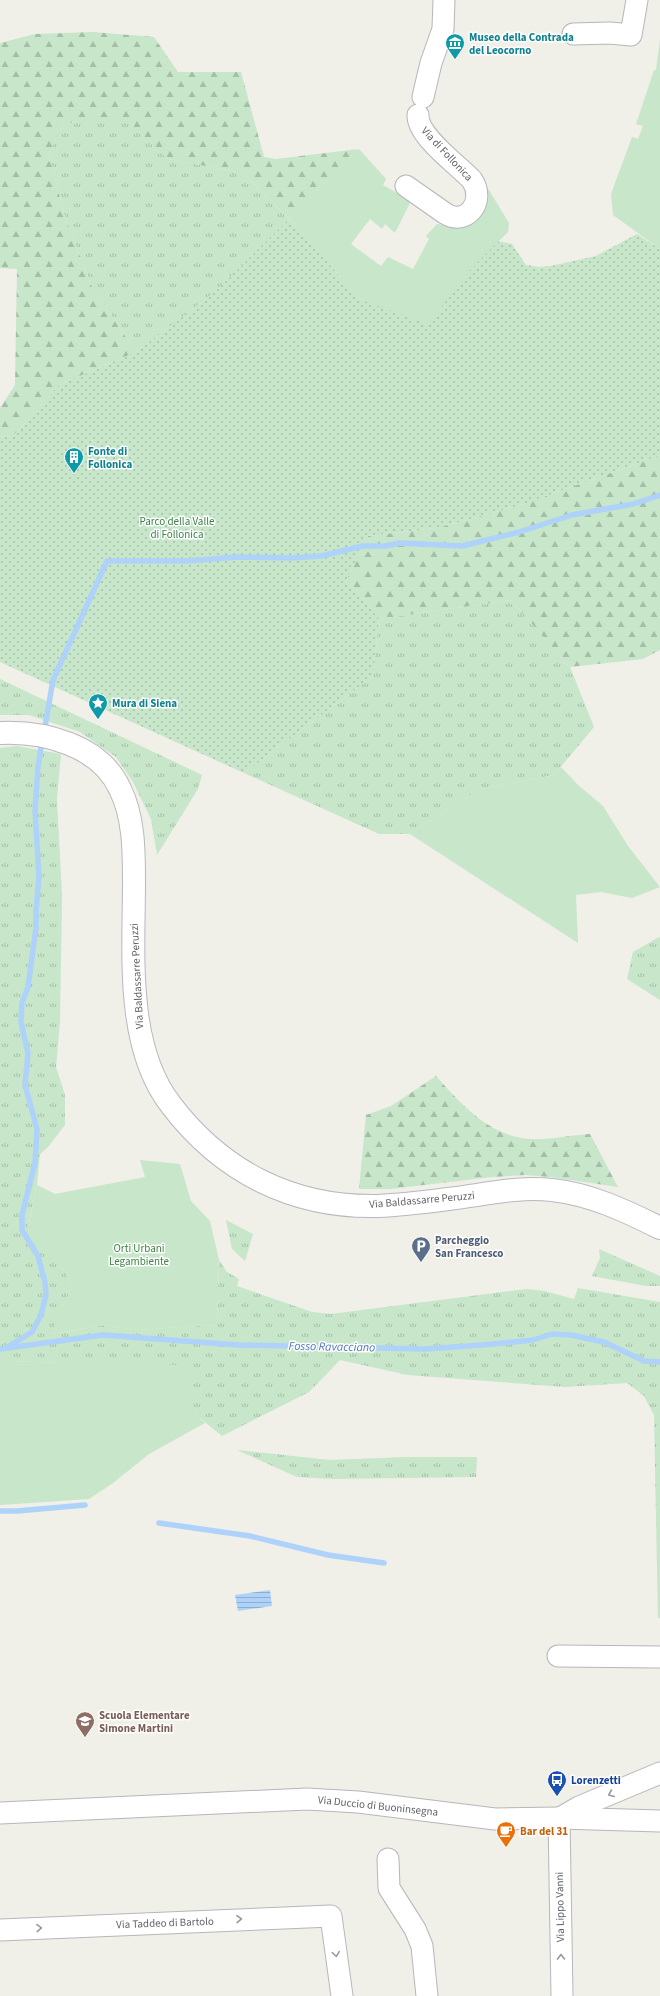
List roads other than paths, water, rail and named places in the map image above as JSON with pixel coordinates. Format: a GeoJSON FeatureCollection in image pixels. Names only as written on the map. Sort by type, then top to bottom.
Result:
{"type":"FeatureCollection","features":[{"type":"Feature","properties":{"kind":"street","name":"Via di Follonica"},"geometry":{"type":"LineString","coordinates":[[406,186],[446,214],[453,217],[467,213],[473,208],[478,198],[477,190],[472,180],[426,134],[419,122],[420,106],[443,29],[444,0]]}},
{"type":"Feature","properties":{"kind":"street"},"geometry":{"type":"LineString","coordinates":[[573,34],[610,33],[631,35],[637,0]]}},
{"type":"Feature","properties":{"kind":"street","name":"Via Baldassarre Peruzzi"},"geometry":{"type":"LineString","coordinates":[[0,733],[22,734],[67,743],[94,757],[107,769],[117,782],[127,808],[132,834],[134,860],[134,961],[140,1034],[149,1064],[169,1103],[192,1129],[224,1159],[248,1175],[274,1188],[320,1201],[352,1205],[379,1206],[519,1190],[553,1190],[600,1202],[660,1228]]}},
{"type":"Feature","properties":{"kind":"street"},"geometry":{"type":"LineString","coordinates":[[558,1656],[660,1657]]}},
{"type":"Feature","properties":{"kind":"street"},"geometry":{"type":"LineString","coordinates":[[560,1818],[579,1807],[660,1773]]}},
{"type":"Feature","properties":{"kind":"street","name":"Via Duccio di Buoninsegna"},"geometry":{"type":"LineString","coordinates":[[0,1812],[307,1799],[358,1802],[495,1819],[560,1818],[660,1821]]}},
{"type":"Feature","properties":{"kind":"street","name":"Via Lippo Vanni"},"geometry":{"type":"LineString","coordinates":[[560,1818],[562,1996]]}},
{"type":"Feature","properties":{"kind":"street"},"geometry":{"type":"LineString","coordinates":[[388,1859],[389,1888],[415,1929],[422,1946],[427,1996]]}},
{"type":"Feature","properties":{"kind":"street","name":"Via Taddeo di Bartolo"},"geometry":{"type":"LineString","coordinates":[[0,1930],[331,1916],[342,1996]]}},
{"type":"Feature","properties":{"kind":"water"},"geometry":{"type":"Polygon","coordinates":[[[270,1590],[272,1606],[238,1611],[235,1595],[270,1590]]]}},
{"type":"Feature","properties":{"kind":"waterway"},"geometry":{"type":"LineString","coordinates":[[44,733],[53,680],[107,561],[187,561],[237,557],[291,558],[321,556],[363,546],[385,546],[400,543],[462,546],[519,532],[572,515],[633,504],[660,495]]}},
{"type":"Feature","properties":{"kind":"waterway"},"geometry":{"type":"LineString","coordinates":[[6,1348],[32,1332],[41,1315],[46,1295],[45,1282],[38,1256],[22,1230],[22,1215],[35,1163],[37,1129],[25,1085],[28,1053],[21,1022],[22,1003],[28,987],[36,928],[39,878],[35,810],[38,767],[42,741]]}},
{"type":"Feature","properties":{"kind":"waterway","name":"Fosso Ravacciano"},"geometry":{"type":"LineString","coordinates":[[0,1349],[103,1335],[239,1345],[425,1349],[533,1340],[552,1334],[571,1335],[604,1342],[644,1361],[660,1362]]}},
{"type":"Feature","properties":{"kind":"waterway"},"geometry":{"type":"LineString","coordinates":[[0,1511],[85,1505]]}},
{"type":"Feature","properties":{"kind":"waterway"},"geometry":{"type":"LineString","coordinates":[[159,1523],[250,1536],[328,1555],[384,1563]]}},
{"type":"Feature","properties":{"kind":"place","name":"Museo della Contrada del Leocorno"},"geometry":{"type":"Point","coordinates":[455,60]}},
{"type":"Feature","properties":{"kind":"place","name":"Fonte di Follonica"},"geometry":{"type":"Point","coordinates":[74,474]}},
{"type":"Feature","properties":{"kind":"place","name":"Mura di Siena"},"geometry":{"type":"Point","coordinates":[98,720]}},
{"type":"Feature","properties":{"kind":"place","name":"Parcheggio San Francesco"},"geometry":{"type":"Point","coordinates":[421,1263]}},
{"type":"Feature","properties":{"kind":"place","name":"Scuola Elementare Simone Martini"},"geometry":{"type":"Point","coordinates":[85,1738]}},
{"type":"Feature","properties":{"kind":"place","name":"Lorenzetti"},"geometry":{"type":"Point","coordinates":[557,1797]}},
{"type":"Feature","properties":{"kind":"place","name":"Bar del 31"},"geometry":{"type":"Point","coordinates":[506,1848]}},
{"type":"Feature","properties":{"kind":"park label","name":"Parco della Valle di Follonica"},"geometry":{"type":"Point","coordinates":[177,527]}},
{"type":"Feature","properties":{"kind":"park label","name":"Orti Urbani Legambiente"},"geometry":{"type":"Point","coordinates":[139,1254]}}]}
